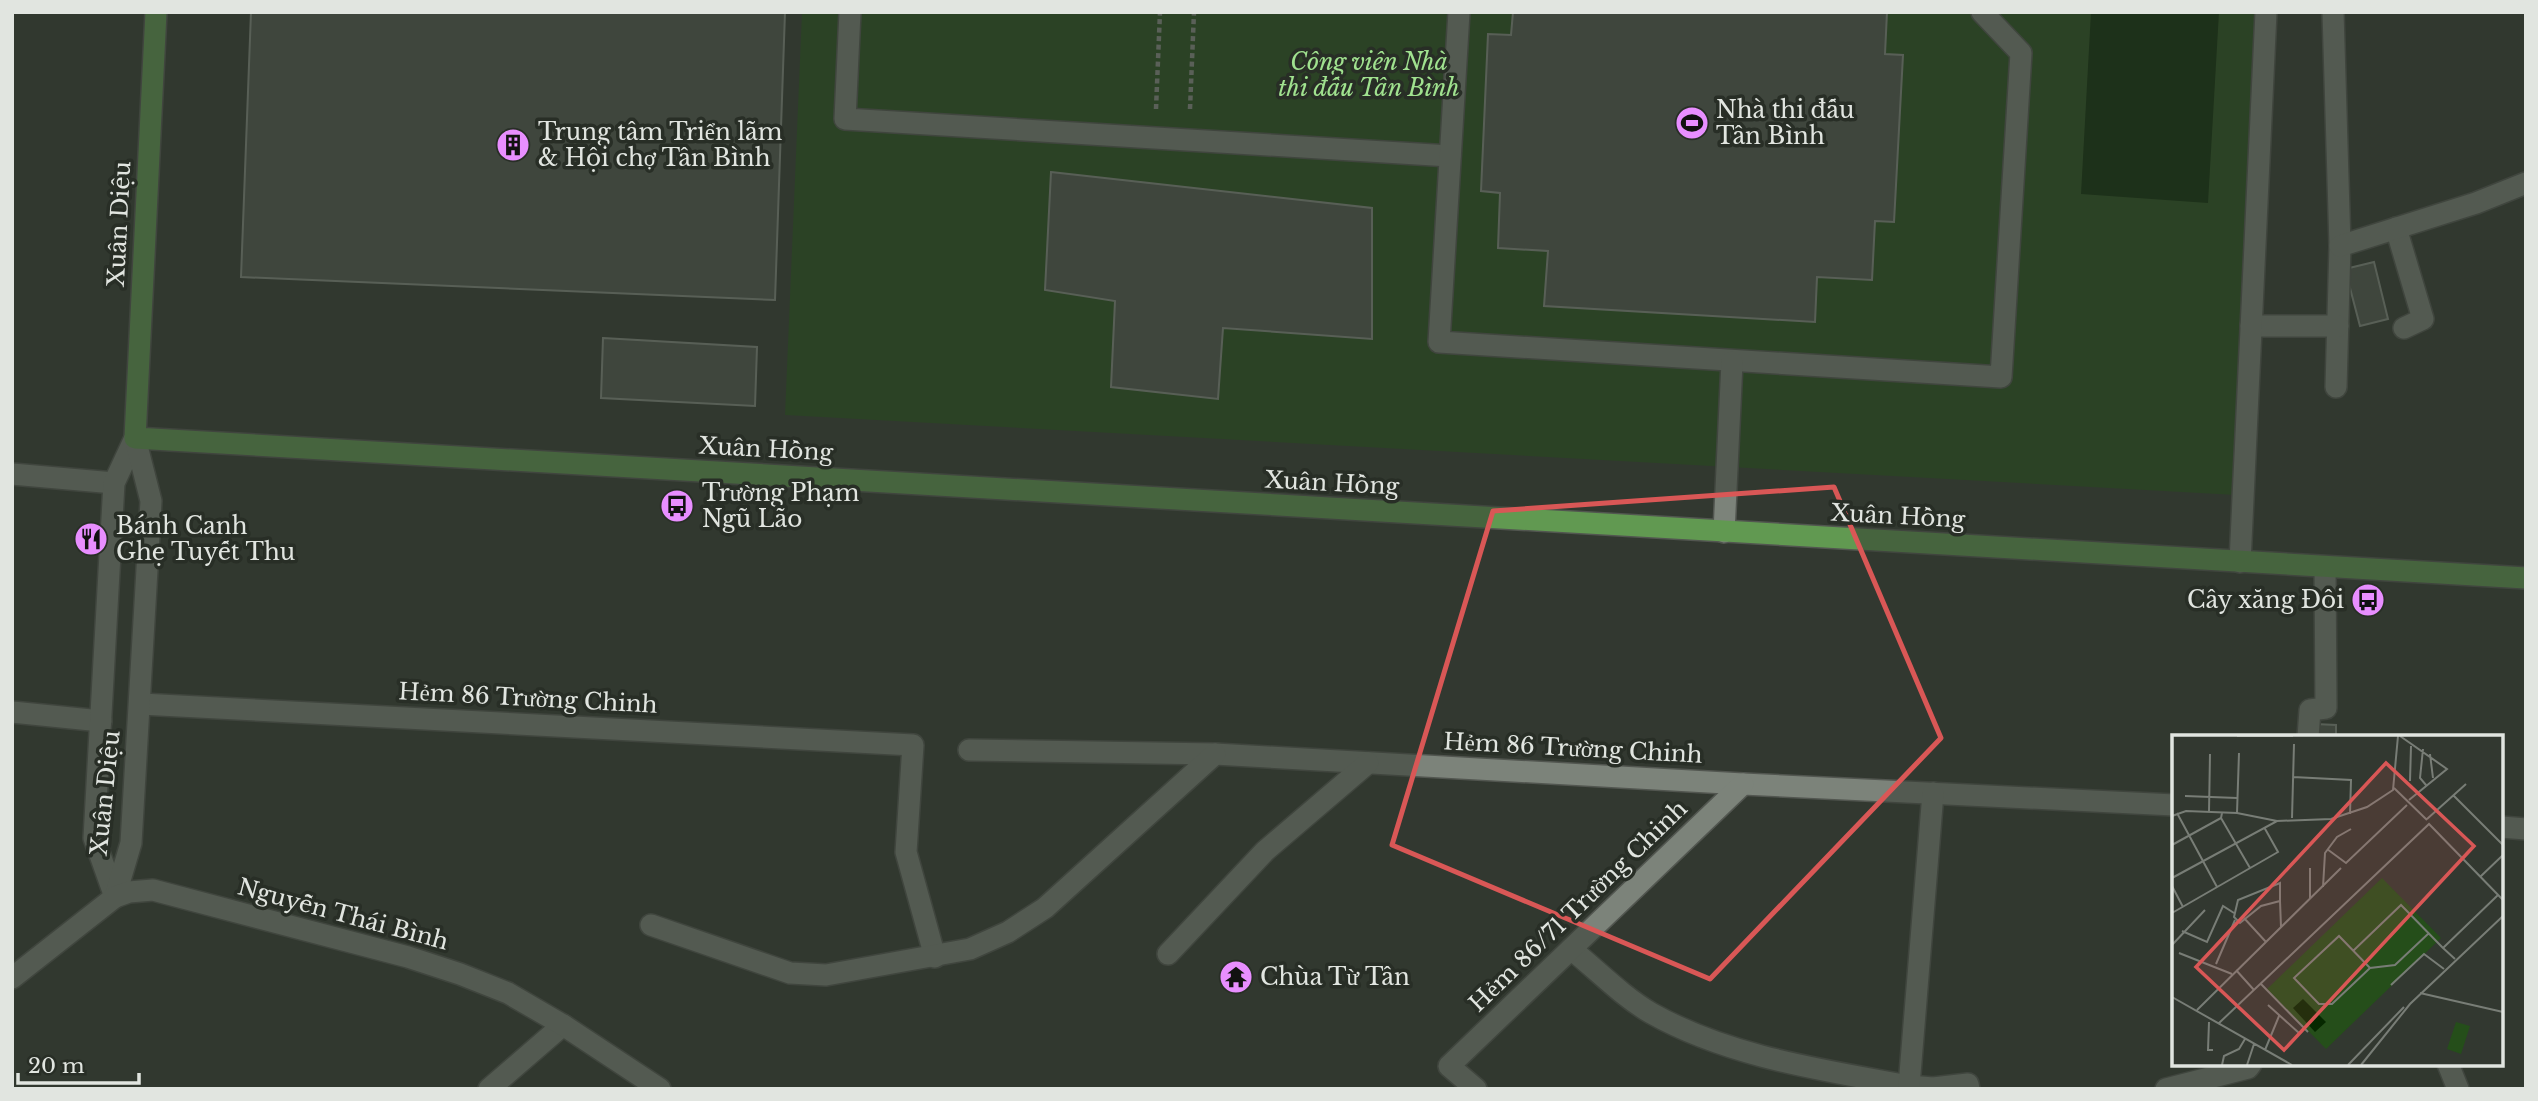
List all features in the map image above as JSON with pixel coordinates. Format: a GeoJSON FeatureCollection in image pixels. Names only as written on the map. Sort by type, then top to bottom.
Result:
{"type":"FeatureCollection","features":[{"type":"Feature","properties":{"kind":"main road","name":"Xuân Diệu"},"geometry":{"type":"LineString","coordinates":[[135,438],[156,12]]}},
{"type":"Feature","properties":{"kind":"main road","name":"Xuân Hồng"},"geometry":{"type":"LineString","coordinates":[[135,438],[2526,578]]}},
{"type":"Feature","properties":{"kind":"street"},"geometry":{"type":"LineString","coordinates":[[850,12],[845,119],[1450,156]]}},
{"type":"Feature","properties":{"kind":"street"},"geometry":{"type":"LineString","coordinates":[[1459,12],[1439,342],[2001,377],[2021,53],[1982,12]]}},
{"type":"Feature","properties":{"kind":"street"},"geometry":{"type":"LineString","coordinates":[[2240,562],[2266,12]]}},
{"type":"Feature","properties":{"kind":"street"},"geometry":{"type":"LineString","coordinates":[[2333,12],[2340,246],[2336,387]]}},
{"type":"Feature","properties":{"kind":"street"},"geometry":{"type":"LineString","coordinates":[[2340,246],[2526,183]]}},
{"type":"Feature","properties":{"kind":"street"},"geometry":{"type":"LineString","coordinates":[[2396,228],[2423,318],[2404,328]]}},
{"type":"Feature","properties":{"kind":"street"},"geometry":{"type":"LineString","coordinates":[[2251,326],[2337,326]]}},
{"type":"Feature","properties":{"kind":"street"},"geometry":{"type":"LineString","coordinates":[[1724,532],[1732,362]]}},
{"type":"Feature","properties":{"kind":"street","name":"Xuân Diệu"},"geometry":{"type":"LineString","coordinates":[[115,897],[94,838],[114,484],[135,438]]}},
{"type":"Feature","properties":{"kind":"street","name":"Xuân Diệu"},"geometry":{"type":"LineString","coordinates":[[115,897],[131,843],[151,501],[135,438]]}},
{"type":"Feature","properties":{"kind":"street"},"geometry":{"type":"LineString","coordinates":[[12,474],[114,484]]}},
{"type":"Feature","properties":{"kind":"street"},"geometry":{"type":"LineString","coordinates":[[2308,735],[2310,710],[2326,708],[2325,567]]}},
{"type":"Feature","properties":{"kind":"street","name":"Hẻm 86 Trường Chinh"},"geometry":{"type":"LineString","coordinates":[[141,704],[913,745],[906,852],[935,957]]}},
{"type":"Feature","properties":{"kind":"street"},"geometry":{"type":"LineString","coordinates":[[12,712],[101,721]]}},
{"type":"Feature","properties":{"kind":"street","name":"Hẻm 86 Trường Chinh"},"geometry":{"type":"LineString","coordinates":[[969,750],[1215,754],[2172,805]]}},
{"type":"Feature","properties":{"kind":"street"},"geometry":{"type":"LineString","coordinates":[[651,925],[790,973],[826,975],[970,949],[1008,932],[1045,908],[1215,754]]}},
{"type":"Feature","properties":{"kind":"street"},"geometry":{"type":"LineString","coordinates":[[1168,954],[1265,851],[1368,763]]}},
{"type":"Feature","properties":{"kind":"street","name":"Hẻm 86/71 Trường Chinh"},"geometry":{"type":"LineString","coordinates":[[1476,1089],[1449,1066],[1743,784]]}},
{"type":"Feature","properties":{"kind":"street"},"geometry":{"type":"LineString","coordinates":[[1909,1086],[1933,793]]}},
{"type":"Feature","properties":{"kind":"street"},"geometry":{"type":"LineString","coordinates":[[2503,827],[2526,829]]}},
{"type":"Feature","properties":{"kind":"street","name":"Nguyễn Thái Bình"},"geometry":{"type":"LineString","coordinates":[[12,978],[115,897],[129,891],[153,890],[408,957],[460,974],[508,993],[563,1025],[660,1089]]}},
{"type":"Feature","properties":{"kind":"street"},"geometry":{"type":"LineString","coordinates":[[1571,949],[1649,1012],[1728,1046],[1909,1086],[1933,1088],[1968,1084],[1969,1089]]}},
{"type":"Feature","properties":{"kind":"street"},"geometry":{"type":"LineString","coordinates":[[489,1089],[563,1025]]}},
{"type":"Feature","properties":{"kind":"street"},"geometry":{"type":"LineString","coordinates":[[2166,1089],[2250,1066]]}},
{"type":"Feature","properties":{"kind":"street"},"geometry":{"type":"LineString","coordinates":[[2449,1066],[2458,1089]]}},
{"type":"Feature","properties":{"kind":"path"},"geometry":{"type":"LineString","coordinates":[[1154,138],[1160,12]]}},
{"type":"Feature","properties":{"kind":"path"},"geometry":{"type":"LineString","coordinates":[[1188,140],[1195,12]]}},
{"type":"Feature","properties":{"kind":"highlighted area"},"geometry":{"type":"Polygon","coordinates":[[[1834,487],[1941,738],[1710,979],[1392,845],[1493,511],[1834,487]]]}},
{"type":"Feature","properties":{"kind":"green space","name":"Công viên Nhà thi đấu Tân Bình"},"geometry":{"type":"Polygon","coordinates":[[[802,12],[2260,12],[2236,495],[785,415],[802,12]]]}},
{"type":"Feature","properties":{"kind":"shaded area"},"geometry":{"type":"Polygon","coordinates":[[[2091,12],[2219,12],[2208,203],[2081,194],[2091,12]]]}},
{"type":"Feature","properties":{"kind":"building","name":"Trung tâm Triển lãm & Hội chợ Tân Bình"},"geometry":{"type":"Polygon","coordinates":[[[251,12],[785,12],[775,300],[241,277],[251,12]]]}},
{"type":"Feature","properties":{"kind":"building","name":"Nhà thi đấu Tân Bình"},"geometry":{"type":"Polygon","coordinates":[[[1513,12],[1887,12],[1885,54],[1903,55],[1894,222],[1875,221],[1872,280],[1817,277],[1815,322],[1544,306],[1548,251],[1498,248],[1500,193],[1481,191],[1488,34],[1511,35],[1513,12]]]}},
{"type":"Feature","properties":{"kind":"building"},"geometry":{"type":"Polygon","coordinates":[[[1051,172],[1372,208],[1372,339],[1223,328],[1218,399],[1111,387],[1115,301],[1045,290],[1051,172]]]}},
{"type":"Feature","properties":{"kind":"building"},"geometry":{"type":"Polygon","coordinates":[[[2374,262],[2388,319],[2360,326],[2345,269],[2374,262]]]}},
{"type":"Feature","properties":{"kind":"building"},"geometry":{"type":"Polygon","coordinates":[[[603,338],[757,347],[755,406],[601,398],[603,338]]]}},
{"type":"Feature","properties":{"kind":"building"},"geometry":{"type":"Polygon","coordinates":[[[2315,724],[2336,725],[2336,735],[2314,735],[2315,724]]]}},
{"type":"Feature","properties":{"kind":"place","name":"Nhà thi đấu Tân Bình"},"geometry":{"type":"Point","coordinates":[1692,123]}},
{"type":"Feature","properties":{"kind":"place","name":"Trung tâm Triển lãm & Hội chợ Tân Bình"},"geometry":{"type":"Point","coordinates":[513,145]}},
{"type":"Feature","properties":{"kind":"place","name":"Trường Phạm Ngũ Lão"},"geometry":{"type":"Point","coordinates":[677,506]}},
{"type":"Feature","properties":{"kind":"place","name":"Bánh Canh Ghẹ Tuyết Thu"},"geometry":{"type":"Point","coordinates":[91,539]}},
{"type":"Feature","properties":{"kind":"place","name":"Cây xăng Đôi"},"geometry":{"type":"Point","coordinates":[2368,600]}},
{"type":"Feature","properties":{"kind":"place","name":"Chùa Từ Tân"},"geometry":{"type":"Point","coordinates":[1236,977]}}]}
